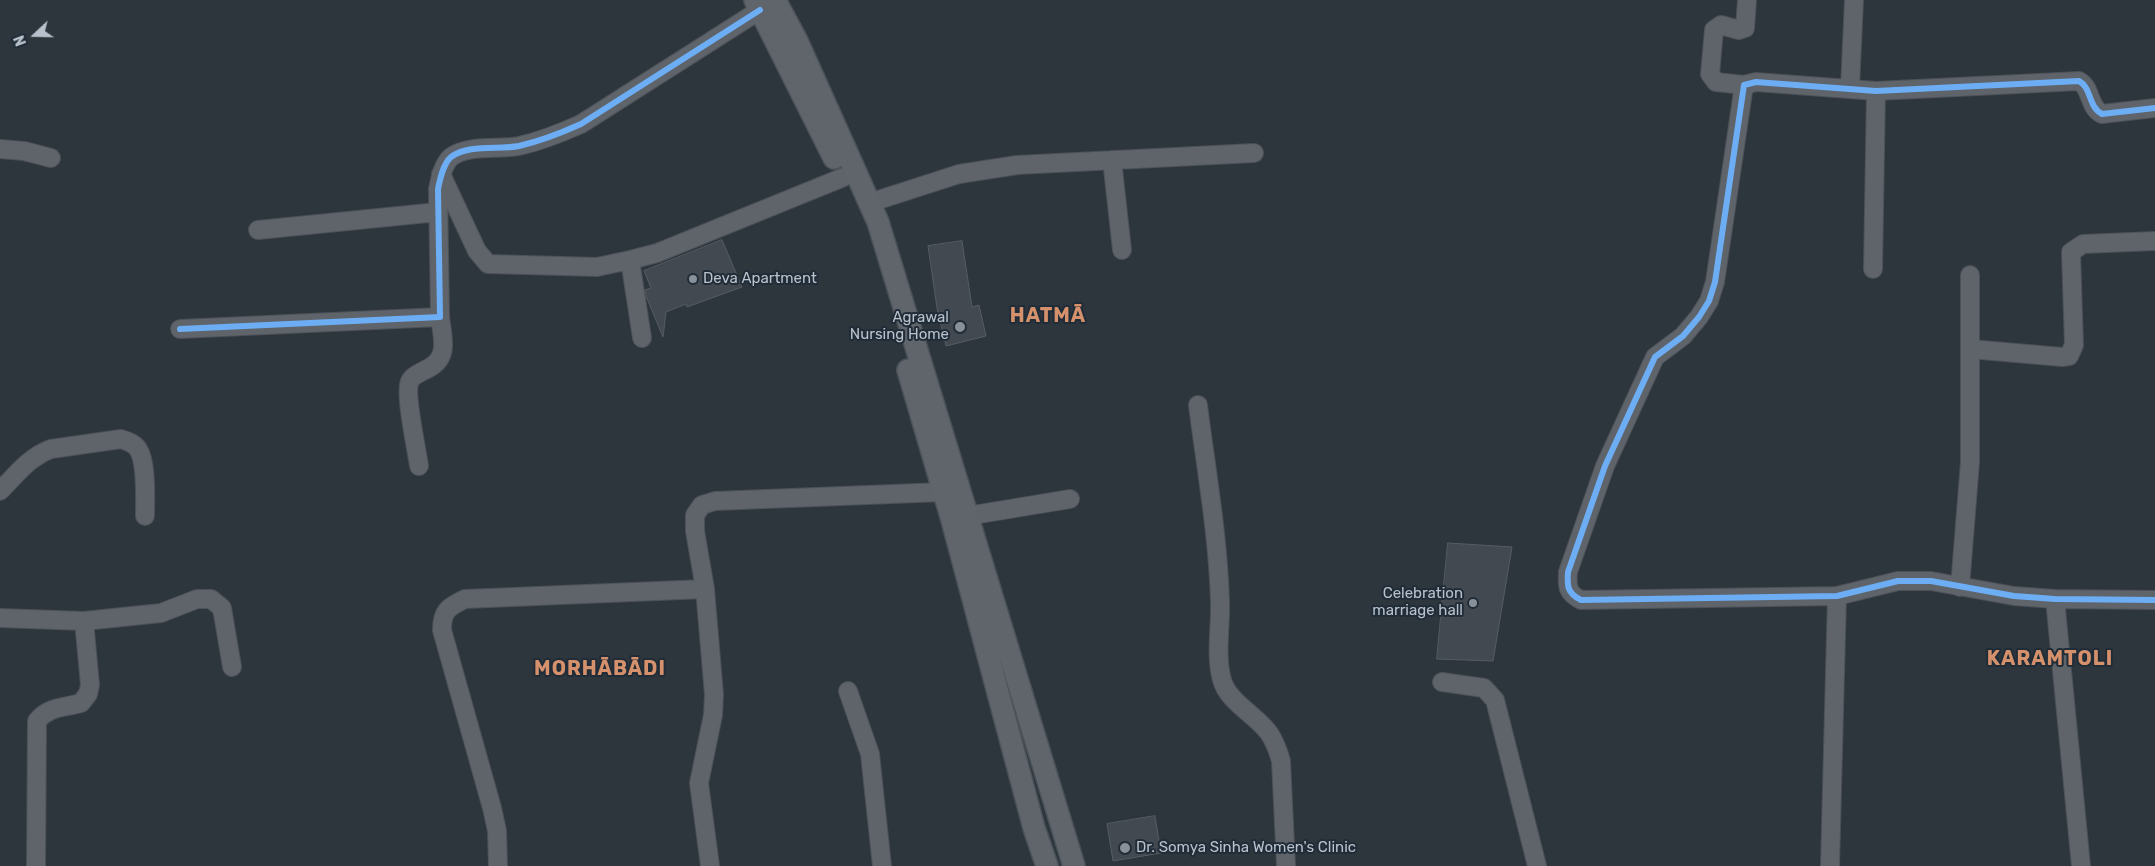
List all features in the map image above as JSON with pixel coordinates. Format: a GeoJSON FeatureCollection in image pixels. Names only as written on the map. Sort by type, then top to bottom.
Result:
{"type":"FeatureCollection","features":[{"type":"Feature","properties":{"kind":"main road"},"geometry":{"type":"LineString","coordinates":[[770,2],[866,227],[943,492],[1046,866]]}},
{"type":"Feature","properties":{"kind":"main road"},"geometry":{"type":"LineString","coordinates":[[770,2],[796,41],[881,232],[1074,866]]}},
{"type":"Feature","properties":{"kind":"street"},"geometry":{"type":"LineString","coordinates":[[1747,0],[1745,28],[1739,30],[1721,25],[1714,30],[1710,74],[1716,82],[1744,85],[1756,82],[1876,91],[2079,81],[2087,89],[2096,111],[2102,114],[2155,108]]}},
{"type":"Feature","properties":{"kind":"street"},"geometry":{"type":"LineString","coordinates":[[1850,88],[1854,0]]}},
{"type":"Feature","properties":{"kind":"street"},"geometry":{"type":"LineString","coordinates":[[419,466],[409,396],[409,382],[416,374],[436,366],[441,358],[443,348],[440,317],[438,189],[441,174],[450,158],[466,151],[518,146],[552,137],[581,124],[770,2]]}},
{"type":"Feature","properties":{"kind":"street"},"geometry":{"type":"LineString","coordinates":[[1744,85],[1715,282],[1709,301],[1699,317],[1683,336],[1655,358],[1605,466],[1568,572],[1567,586],[1572,595],[1581,600],[1836,596],[1898,581],[1931,582],[2014,596],[2055,599],[2155,600]]}},
{"type":"Feature","properties":{"kind":"street"},"geometry":{"type":"LineString","coordinates":[[1873,269],[1876,91]]}},
{"type":"Feature","properties":{"kind":"street"},"geometry":{"type":"LineString","coordinates":[[0,149],[24,151],[51,158]]}},
{"type":"Feature","properties":{"kind":"street"},"geometry":{"type":"LineString","coordinates":[[869,203],[959,174],[986,169],[1254,153]]}},
{"type":"Feature","properties":{"kind":"street"},"geometry":{"type":"LineString","coordinates":[[1112,160],[1122,250]]}},
{"type":"Feature","properties":{"kind":"street"},"geometry":{"type":"LineString","coordinates":[[441,174],[477,251],[488,264],[596,266],[657,253],[844,177]]}},
{"type":"Feature","properties":{"kind":"street"},"geometry":{"type":"LineString","coordinates":[[258,230],[438,212]]}},
{"type":"Feature","properties":{"kind":"street"},"geometry":{"type":"LineString","coordinates":[[1970,349],[2068,356],[2074,345],[2071,252],[2083,244],[2155,241]]}},
{"type":"Feature","properties":{"kind":"street"},"geometry":{"type":"LineString","coordinates":[[630,260],[642,338]]}},
{"type":"Feature","properties":{"kind":"street"},"geometry":{"type":"LineString","coordinates":[[1960,587],[1970,462],[1970,275]]}},
{"type":"Feature","properties":{"kind":"street"},"geometry":{"type":"LineString","coordinates":[[180,330],[440,317]]}},
{"type":"Feature","properties":{"kind":"street"},"geometry":{"type":"LineString","coordinates":[[1198,405],[1217,557],[1220,600],[1219,668],[1227,691],[1268,732],[1277,746],[1281,761],[1286,866]]}},
{"type":"Feature","properties":{"kind":"street"},"geometry":{"type":"LineString","coordinates":[[0,491],[30,459],[40,452],[121,439],[132,443],[138,449],[140,455],[146,516]]}},
{"type":"Feature","properties":{"kind":"street"},"geometry":{"type":"LineString","coordinates":[[710,866],[699,783],[714,695],[705,588],[694,515],[702,505],[715,501],[943,492]]}},
{"type":"Feature","properties":{"kind":"street"},"geometry":{"type":"LineString","coordinates":[[967,516],[1070,499]]}},
{"type":"Feature","properties":{"kind":"street"},"geometry":{"type":"LineString","coordinates":[[498,866],[497,831],[490,798],[442,630],[442,617],[451,606],[465,599],[705,588]]}},
{"type":"Feature","properties":{"kind":"street"},"geometry":{"type":"LineString","coordinates":[[1830,866],[1836,596]]}},
{"type":"Feature","properties":{"kind":"street"},"geometry":{"type":"LineString","coordinates":[[0,618],[84,621],[160,613],[197,599],[211,599],[222,608],[224,613],[232,667]]}},
{"type":"Feature","properties":{"kind":"street"},"geometry":{"type":"LineString","coordinates":[[2055,599],[2081,866]]}},
{"type":"Feature","properties":{"kind":"street"},"geometry":{"type":"LineString","coordinates":[[36,866],[36,721],[43,713],[53,708],[81,703],[88,694],[90,685],[84,621]]}},
{"type":"Feature","properties":{"kind":"street"},"geometry":{"type":"LineString","coordinates":[[1442,682],[1484,688],[1495,700],[1537,866]]}},
{"type":"Feature","properties":{"kind":"street"},"geometry":{"type":"LineString","coordinates":[[848,691],[870,754],[882,866]]}},
{"type":"Feature","properties":{"kind":"building","name":"Deva Apartment"},"geometry":{"type":"Polygon","coordinates":[[[722,240],[742,287],[687,307],[686,304],[666,312],[663,337],[646,296],[645,290],[651,288],[644,271],[722,240]]]}},
{"type":"Feature","properties":{"kind":"building"},"geometry":{"type":"Polygon","coordinates":[[[962,241],[972,307],[979,305],[986,336],[946,346],[937,308],[928,246],[962,241]]]}},
{"type":"Feature","properties":{"kind":"building","name":"Celebration marriage hall"},"geometry":{"type":"Polygon","coordinates":[[[1448,543],[1512,547],[1493,661],[1437,659],[1448,543]]]}},
{"type":"Feature","properties":{"kind":"building"},"geometry":{"type":"Polygon","coordinates":[[[1155,816],[1161,853],[1113,861],[1107,824],[1155,816]]]}},
{"type":"Feature","properties":{"kind":"cycle path"},"geometry":{"type":"LineString","coordinates":[[180,329],[440,317],[438,189],[444,168],[451,157],[466,150],[527,144],[551,137],[581,124],[760,10]]}},
{"type":"Feature","properties":{"kind":"cycle path"},"geometry":{"type":"LineString","coordinates":[[2155,108],[2102,114],[2094,107],[2086,88],[2079,81],[1876,91],[1756,82],[1744,85],[1715,282],[1709,301],[1699,317],[1683,336],[1655,357],[1605,466],[1568,572],[1570,592],[1581,600],[1837,596],[1898,581],[1931,581],[2014,596],[2055,599],[2155,600]]}},
{"type":"Feature","properties":{"kind":"place","name":"Deva Apartment"},"geometry":{"type":"Point","coordinates":[693,279]}},
{"type":"Feature","properties":{"kind":"place","name":"Agrawal Nursing Home"},"geometry":{"type":"Point","coordinates":[960,327]}},
{"type":"Feature","properties":{"kind":"place","name":"Celebration marriage hall"},"geometry":{"type":"Point","coordinates":[1473,603]}},
{"type":"Feature","properties":{"kind":"place","name":"Dr. Somya Sinha Women's Clinic"},"geometry":{"type":"Point","coordinates":[1125,848]}},
{"type":"Feature","properties":{"kind":"district","name":"HATMĀ"},"geometry":{"type":"Point","coordinates":[1048,316]}},
{"type":"Feature","properties":{"kind":"district","name":"KARAMTOLI"},"geometry":{"type":"Point","coordinates":[2050,659]}},
{"type":"Feature","properties":{"kind":"district","name":"MORHĀBĀDI"},"geometry":{"type":"Point","coordinates":[600,669]}}]}
